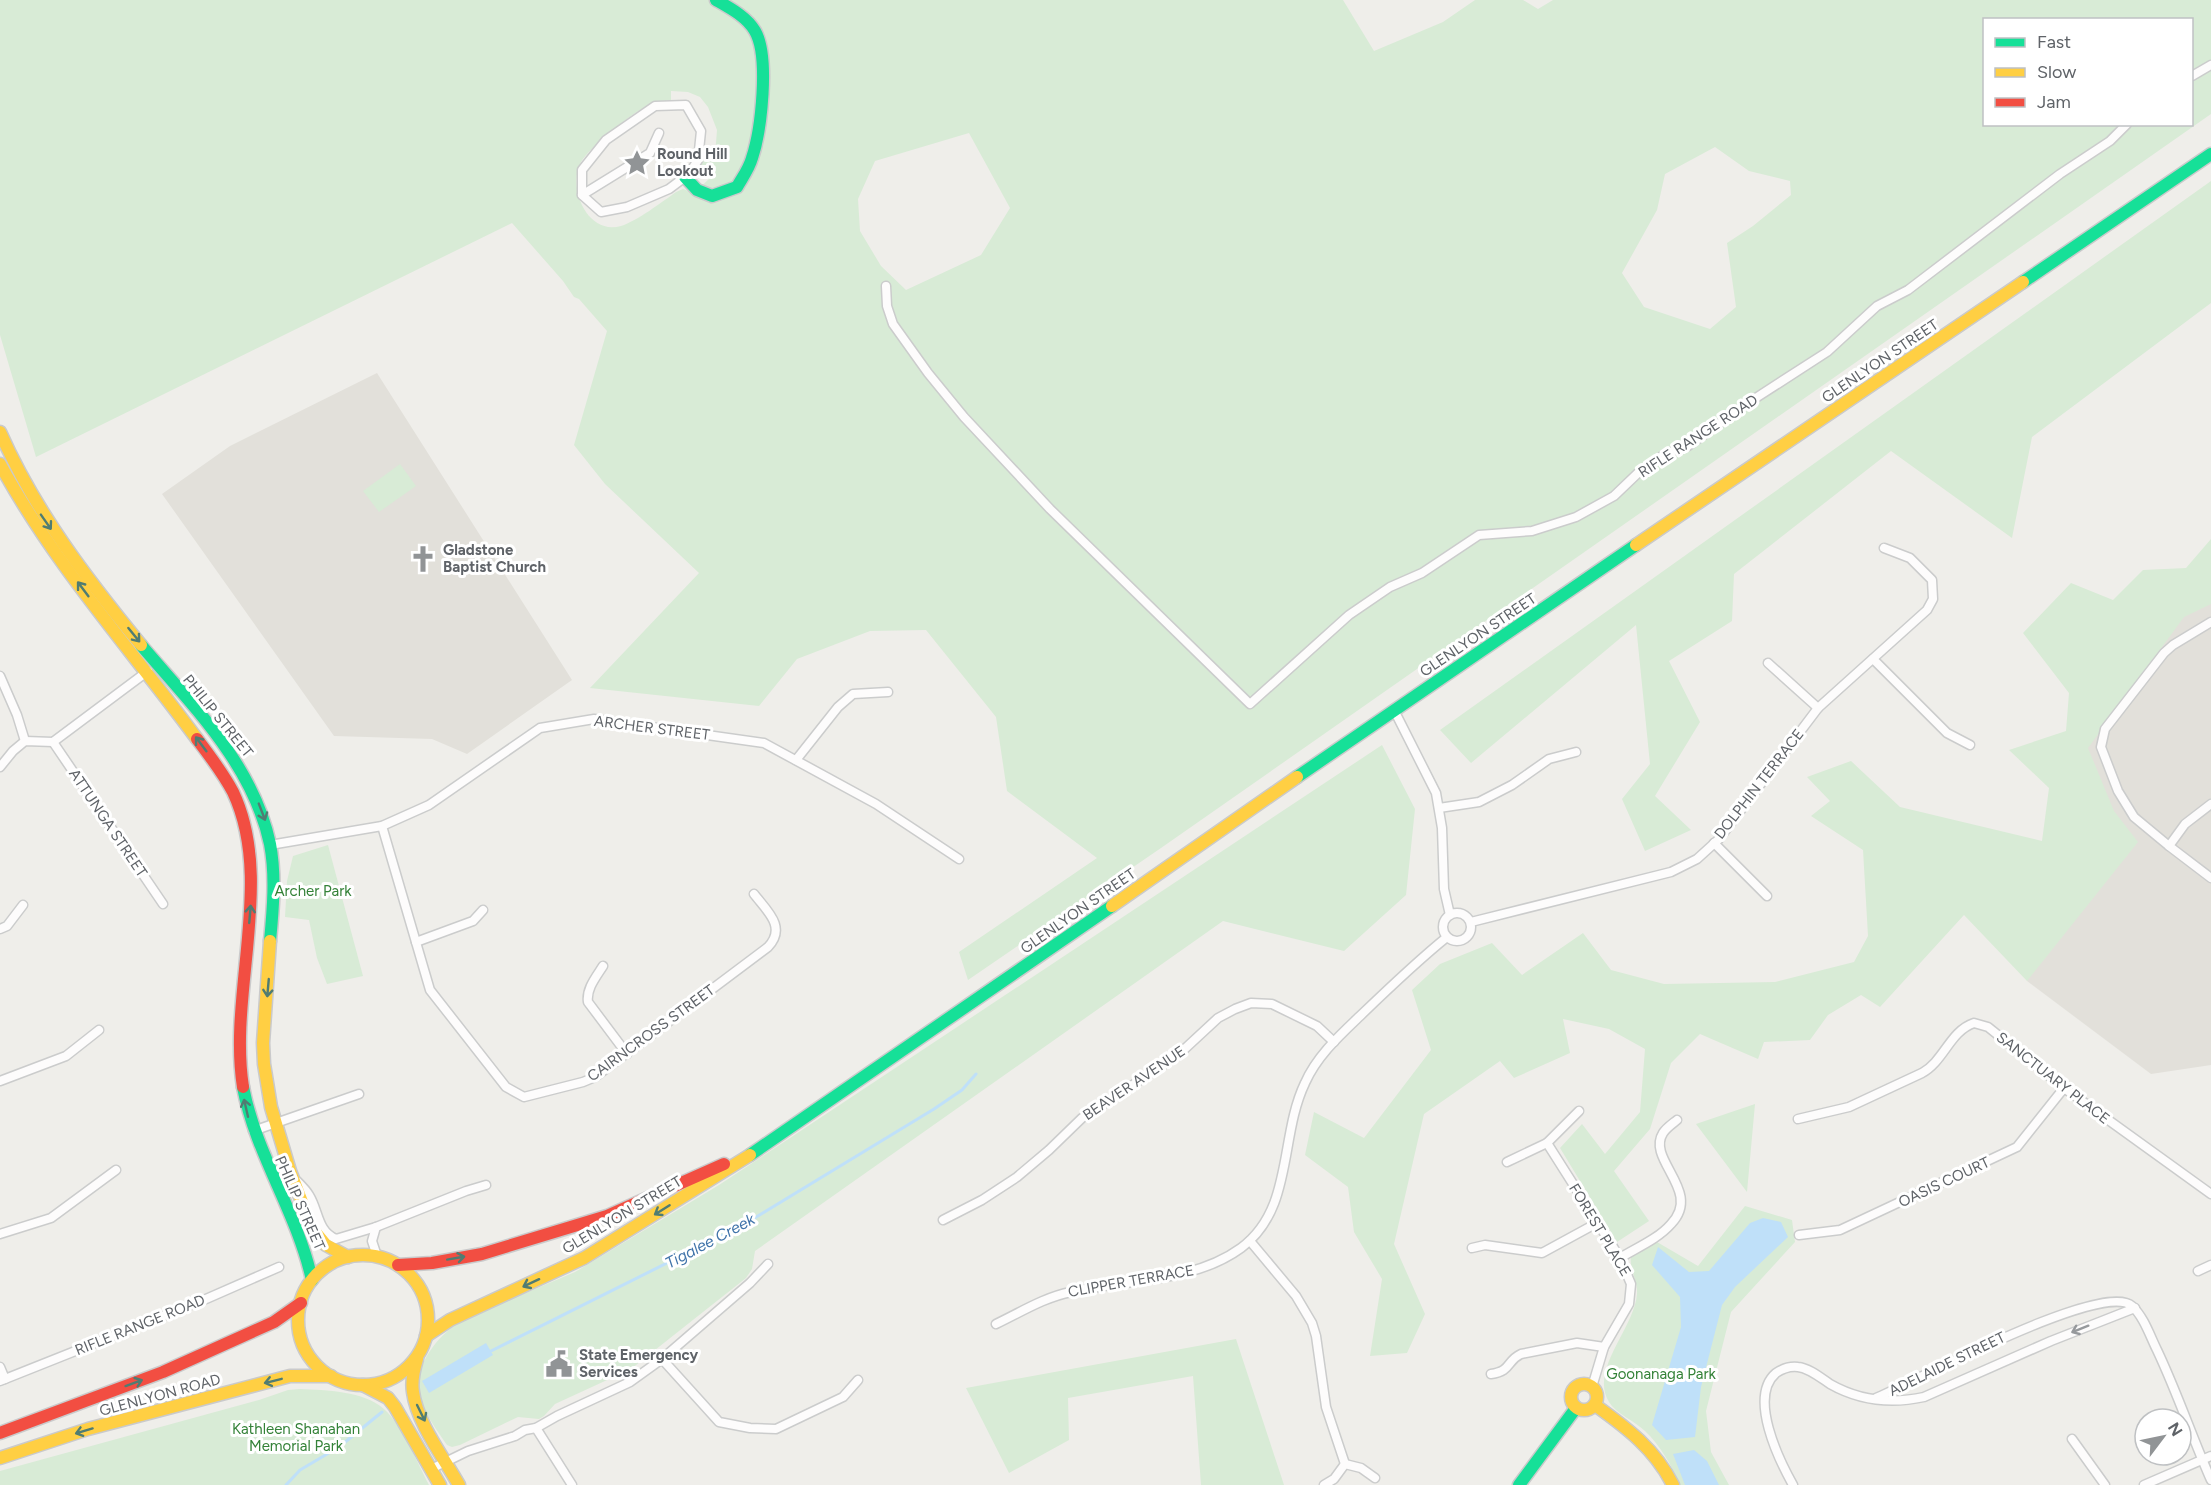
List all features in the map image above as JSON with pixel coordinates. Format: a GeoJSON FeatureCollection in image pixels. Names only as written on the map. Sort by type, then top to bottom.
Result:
{"type":"FeatureCollection","features":[{"type":"Feature","properties":{"kind":"main road"},"geometry":{"type":"LineString","coordinates":[[685,177],[697,190],[712,196],[738,187],[752,158],[760,127],[763,72],[759,38],[742,15],[716,0]]}},
{"type":"Feature","properties":{"kind":"main road","name":"GLENLYON STREET"},"geometry":{"type":"LineString","coordinates":[[426,1336],[457,1317],[584,1258],[765,1146],[1394,710],[2211,154]]}},
{"type":"Feature","properties":{"kind":"main road","name":"PHILIP STREET"},"geometry":{"type":"LineString","coordinates":[[0,432],[25,485],[51,528],[149,654],[236,759],[259,805],[270,845],[274,908],[263,1043],[266,1080],[292,1176],[313,1229],[322,1243],[348,1257]]}},
{"type":"Feature","properties":{"kind":"main road","name":"PHILIP STREET"},"geometry":{"type":"LineString","coordinates":[[0,464],[31,519],[52,549],[148,671],[215,762],[233,793],[242,823],[249,861],[251,908],[242,982],[239,1051],[244,1100],[253,1131],[269,1170],[304,1242],[312,1280]]}},
{"type":"Feature","properties":{"kind":"main road"},"geometry":{"type":"LineString","coordinates":[[249,861],[270,845]]}},
{"type":"Feature","properties":{"kind":"main road","name":"GLENLYON STREET"},"geometry":{"type":"LineString","coordinates":[[398,1265],[432,1263],[482,1254],[607,1216],[765,1146]]}},
{"type":"Feature","properties":{"kind":"main road"},"geometry":{"type":"LineString","coordinates":[[417,1357],[394,1378],[384,1382],[352,1384],[331,1376],[315,1362],[303,1345],[299,1324],[301,1303],[312,1280],[328,1265],[348,1257],[377,1257],[398,1265],[413,1279],[424,1296],[428,1316],[426,1336],[417,1357],[413,1378],[417,1407],[459,1485]]}},
{"type":"Feature","properties":{"kind":"main road","name":"GLENLYON ROAD"},"geometry":{"type":"LineString","coordinates":[[0,1433],[163,1372],[274,1322],[301,1303]]}},
{"type":"Feature","properties":{"kind":"main road","name":"GLENLYON ROAD"},"geometry":{"type":"LineString","coordinates":[[0,1458],[88,1429],[290,1376],[331,1376]]}},
{"type":"Feature","properties":{"kind":"main road"},"geometry":{"type":"LineString","coordinates":[[1582,1384],[1592,1387],[1597,1395],[1595,1405],[1586,1410],[1576,1408],[1570,1400],[1573,1389],[1582,1384]]}},
{"type":"Feature","properties":{"kind":"main road"},"geometry":{"type":"LineString","coordinates":[[363,1385],[378,1392],[395,1407],[440,1485]]}},
{"type":"Feature","properties":{"kind":"main road"},"geometry":{"type":"LineString","coordinates":[[1595,1405],[1643,1441],[1662,1463],[1673,1485]]}},
{"type":"Feature","properties":{"kind":"main road"},"geometry":{"type":"LineString","coordinates":[[1519,1485],[1576,1408]]}},
{"type":"Feature","properties":{"kind":"street"},"geometry":{"type":"LineString","coordinates":[[2193,75],[2211,65]]}},
{"type":"Feature","properties":{"kind":"street"},"geometry":{"type":"LineString","coordinates":[[686,105],[701,131],[698,160],[685,177],[669,189],[627,207],[601,212],[582,195],[582,170],[606,140],[655,106],[686,105]]}},
{"type":"Feature","properties":{"kind":"street","name":"RIFLE RANGE ROAD"},"geometry":{"type":"LineString","coordinates":[[886,286],[887,306],[893,324],[928,373],[964,417],[1050,509],[1250,704],[1349,615],[1390,587],[1431,568],[1479,535],[1532,531],[1576,518],[1614,496],[1638,473],[1665,454],[1688,446],[1748,403],[1827,352],[1877,306],[1908,290],[2060,174],[2110,141],[2125,126]]}},
{"type":"Feature","properties":{"kind":"street"},"geometry":{"type":"LineString","coordinates":[[582,195],[650,153],[659,133]]}},
{"type":"Feature","properties":{"kind":"street","name":"DOLPHIN TERRACE"},"geometry":{"type":"LineString","coordinates":[[1471,922],[1671,872],[1696,859],[1714,843],[1818,708],[1928,610],[1933,599],[1932,580],[1910,558],[1884,548]]}},
{"type":"Feature","properties":{"kind":"street"},"geometry":{"type":"LineString","coordinates":[[2211,622],[2173,645],[2164,654],[2105,729],[2102,747],[2118,791],[2134,817],[2211,878]]}},
{"type":"Feature","properties":{"kind":"street"},"geometry":{"type":"LineString","coordinates":[[2197,630],[2211,632]]}},
{"type":"Feature","properties":{"kind":"street"},"geometry":{"type":"LineString","coordinates":[[1874,659],[1947,733],[1970,746]]}},
{"type":"Feature","properties":{"kind":"street"},"geometry":{"type":"LineString","coordinates":[[1768,663],[1818,708]]}},
{"type":"Feature","properties":{"kind":"street"},"geometry":{"type":"LineString","coordinates":[[0,768],[13,751],[25,741],[53,742],[148,671]]}},
{"type":"Feature","properties":{"kind":"street"},"geometry":{"type":"LineString","coordinates":[[0,676],[17,715],[25,741]]}},
{"type":"Feature","properties":{"kind":"street"},"geometry":{"type":"LineString","coordinates":[[796,760],[838,707],[853,693],[888,693]]}},
{"type":"Feature","properties":{"kind":"street"},"geometry":{"type":"LineString","coordinates":[[1394,710],[1436,793],[1444,890],[1450,915]]}},
{"type":"Feature","properties":{"kind":"street","name":"ARCHER STREET"},"geometry":{"type":"LineString","coordinates":[[270,845],[382,826],[429,805],[540,729],[594,719],[764,743],[876,804],[959,859]]}},
{"type":"Feature","properties":{"kind":"street","name":"ATTUNGA STREET"},"geometry":{"type":"LineString","coordinates":[[53,742],[164,904]]}},
{"type":"Feature","properties":{"kind":"street"},"geometry":{"type":"LineString","coordinates":[[1439,808],[1479,802],[1512,785],[1549,759],[1576,752]]}},
{"type":"Feature","properties":{"kind":"street"},"geometry":{"type":"LineString","coordinates":[[2169,846],[2185,824],[2211,804]]}},
{"type":"Feature","properties":{"kind":"street","name":"CAIRNCROSS STREET"},"geometry":{"type":"LineString","coordinates":[[382,826],[430,990],[506,1087],[524,1097],[595,1077],[773,942],[777,932],[776,925],[754,894]]}},
{"type":"Feature","properties":{"kind":"street"},"geometry":{"type":"LineString","coordinates":[[1714,843],[1767,896]]}},
{"type":"Feature","properties":{"kind":"street"},"geometry":{"type":"LineString","coordinates":[[0,929],[7,926],[23,905]]}},
{"type":"Feature","properties":{"kind":"street"},"geometry":{"type":"LineString","coordinates":[[416,942],[472,921],[483,910]]}},
{"type":"Feature","properties":{"kind":"street"},"geometry":{"type":"LineString","coordinates":[[1454,913],[1464,915],[1471,922],[1471,932],[1465,939],[1456,942],[1447,937],[1443,928],[1446,918],[1450,915],[1454,913]]}},
{"type":"Feature","properties":{"kind":"street","name":"CLIPPER TERRACE"},"geometry":{"type":"LineString","coordinates":[[996,1324],[1061,1294],[1196,1270],[1223,1260],[1250,1241],[1260,1231],[1275,1204],[1284,1171],[1290,1126],[1313,1067],[1334,1042],[1404,972],[1447,937]]}},
{"type":"Feature","properties":{"kind":"street"},"geometry":{"type":"LineString","coordinates":[[603,966],[589,988],[588,1002],[627,1054]]}},
{"type":"Feature","properties":{"kind":"street","name":"BEAVER AVENUE"},"geometry":{"type":"LineString","coordinates":[[943,1220],[982,1200],[1017,1177],[1082,1118],[1177,1056],[1218,1018],[1235,1009],[1251,1003],[1272,1004],[1317,1026],[1334,1042]]}},
{"type":"Feature","properties":{"kind":"street","name":"SANCTUARY PLACE"},"geometry":{"type":"LineString","coordinates":[[1797,1119],[1849,1107],[1922,1073],[1932,1067],[1960,1031],[1974,1023],[1988,1027],[2064,1088],[2211,1194]]}},
{"type":"Feature","properties":{"kind":"street"},"geometry":{"type":"LineString","coordinates":[[0,1081],[66,1056],[99,1030]]}},
{"type":"Feature","properties":{"kind":"street","name":"OASIS COURT"},"geometry":{"type":"LineString","coordinates":[[1799,1235],[1840,1230],[2017,1147],[2064,1088]]}},
{"type":"Feature","properties":{"kind":"street"},"geometry":{"type":"LineString","coordinates":[[253,1131],[359,1094]]}},
{"type":"Feature","properties":{"kind":"street"},"geometry":{"type":"LineString","coordinates":[[1507,1162],[1547,1143],[1579,1111]]}},
{"type":"Feature","properties":{"kind":"street"},"geometry":{"type":"LineString","coordinates":[[1620,1258],[1665,1230],[1676,1218],[1681,1203],[1680,1189],[1660,1149],[1660,1141],[1663,1132],[1677,1120]]}},
{"type":"Feature","properties":{"kind":"street","name":"FOREST PLACE"},"geometry":{"type":"LineString","coordinates":[[1547,1143],[1629,1275],[1632,1294],[1625,1313],[1604,1347],[1592,1387]]}},
{"type":"Feature","properties":{"kind":"street"},"geometry":{"type":"LineString","coordinates":[[0,1234],[51,1218],[116,1170]]}},
{"type":"Feature","properties":{"kind":"street"},"geometry":{"type":"LineString","coordinates":[[292,1176],[310,1196],[322,1228],[328,1235],[341,1239],[486,1185]]}},
{"type":"Feature","properties":{"kind":"street"},"geometry":{"type":"LineString","coordinates":[[1472,1248],[1485,1245],[1542,1253],[1597,1224]]}},
{"type":"Feature","properties":{"kind":"street"},"geometry":{"type":"LineString","coordinates":[[376,1227],[372,1241],[377,1257]]}},
{"type":"Feature","properties":{"kind":"street"},"geometry":{"type":"LineString","coordinates":[[1250,1241],[1296,1296],[1312,1323],[1316,1336],[1326,1407],[1345,1464]]}},
{"type":"Feature","properties":{"kind":"street"},"geometry":{"type":"LineString","coordinates":[[431,1469],[525,1430],[536,1428],[630,1382],[662,1359],[750,1283],[768,1264]]}},
{"type":"Feature","properties":{"kind":"street"},"geometry":{"type":"LineString","coordinates":[[2198,1272],[2211,1265]]}},
{"type":"Feature","properties":{"kind":"street","name":"RIFLE RANGE ROAD"},"geometry":{"type":"LineString","coordinates":[[3,1380],[206,1299],[279,1267]]}},
{"type":"Feature","properties":{"kind":"street","name":"ADELAIDE STREET"},"geometry":{"type":"LineString","coordinates":[[1873,1399],[2011,1334],[2117,1300],[2125,1301],[2135,1308]]}},
{"type":"Feature","properties":{"kind":"street"},"geometry":{"type":"LineString","coordinates":[[2135,1308],[2150,1335],[2207,1458],[2211,1480]]}},
{"type":"Feature","properties":{"kind":"street","name":"ADELAIDE STREET"},"geometry":{"type":"LineString","coordinates":[[1873,1399],[1901,1400],[1924,1397],[2051,1341],[2135,1308]]}},
{"type":"Feature","properties":{"kind":"street"},"geometry":{"type":"LineString","coordinates":[[1491,1374],[1505,1370],[1516,1356],[1521,1354],[1577,1343],[1604,1347]]}},
{"type":"Feature","properties":{"kind":"street"},"geometry":{"type":"LineString","coordinates":[[662,1359],[719,1422],[750,1428],[776,1429],[843,1397],[858,1380]]}},
{"type":"Feature","properties":{"kind":"street"},"geometry":{"type":"LineString","coordinates":[[0,1367],[3,1380]]}},
{"type":"Feature","properties":{"kind":"street"},"geometry":{"type":"LineString","coordinates":[[1793,1485],[1775,1450],[1768,1421],[1765,1395],[1770,1380],[1783,1369],[1799,1367],[1843,1390],[1873,1399]]}},
{"type":"Feature","properties":{"kind":"street"},"geometry":{"type":"LineString","coordinates":[[536,1428],[572,1485]]}},
{"type":"Feature","properties":{"kind":"street"},"geometry":{"type":"LineString","coordinates":[[2072,1439],[2105,1485]]}},
{"type":"Feature","properties":{"kind":"street"},"geometry":{"type":"LineString","coordinates":[[2144,1485],[2207,1458]]}},
{"type":"Feature","properties":{"kind":"street"},"geometry":{"type":"LineString","coordinates":[[1345,1464],[1361,1468],[1375,1478]]}},
{"type":"Feature","properties":{"kind":"street"},"geometry":{"type":"LineString","coordinates":[[1324,1485],[1334,1479],[1345,1464]]}},
{"type":"Feature","properties":{"kind":"shaded area"},"geometry":{"type":"Polygon","coordinates":[[[377,373],[572,680],[467,754],[432,739],[334,736],[162,494],[230,446],[377,373]]]}},
{"type":"Feature","properties":{"kind":"shaded area"},"geometry":{"type":"Polygon","coordinates":[[[2211,575],[2211,1065],[2151,1074],[2027,981],[2081,737],[2211,575]]]}},
{"type":"Feature","properties":{"kind":"green space"},"geometry":{"type":"Polygon","coordinates":[[[0,0],[1343,0],[1374,51],[1443,22],[1475,0],[1523,0],[1538,9],[1553,0],[2211,0],[2211,114],[1161,848],[968,980],[959,952],[1097,858],[1007,791],[996,717],[926,630],[870,631],[797,659],[759,706],[590,688],[699,573],[605,484],[574,445],[607,331],[579,299],[574,297],[563,281],[512,223],[36,457],[0,335],[0,0]],[[671,91],[671,100],[648,106],[632,115],[602,139],[581,162],[577,172],[579,196],[583,207],[598,224],[609,227],[627,224],[676,192],[683,189],[694,193],[709,179],[700,164],[702,155],[715,156],[717,130],[708,107],[700,97],[688,92],[671,91]],[[969,133],[875,161],[858,199],[860,231],[881,266],[906,290],[981,255],[1010,208],[969,133]],[[1715,147],[1665,174],[1657,210],[1622,273],[1644,307],[1710,329],[1736,307],[1727,243],[1753,226],[1791,195],[1790,181],[1749,171],[1715,147]]]}},
{"type":"Feature","properties":{"kind":"green space"},"geometry":{"type":"Polygon","coordinates":[[[2211,181],[2211,303],[2032,437],[2012,538],[1891,451],[1734,574],[1732,621],[1669,661],[1700,722],[1655,796],[1691,830],[1645,851],[1622,799],[1650,764],[1636,625],[1471,763],[1440,730],[2211,181]]]}},
{"type":"Feature","properties":{"kind":"green space"},"geometry":{"type":"Polygon","coordinates":[[[400,464],[416,486],[379,512],[363,491],[400,464]]]}},
{"type":"Feature","properties":{"kind":"green space"},"geometry":{"type":"Polygon","coordinates":[[[2211,539],[2211,604],[2184,617],[2088,748],[2114,811],[2138,842],[2027,981],[1964,915],[1880,1007],[1861,995],[1828,1015],[1810,1040],[1764,1042],[1758,1059],[1700,1034],[1671,1063],[1650,1129],[1614,1171],[1649,1221],[1617,1242],[1560,1148],[1582,1124],[1605,1154],[1640,1112],[1645,1049],[1609,1029],[1563,1019],[1570,1053],[1514,1078],[1500,1061],[1424,1114],[1394,1244],[1425,1314],[1407,1353],[1370,1356],[1382,1279],[1354,1232],[1348,1187],[1305,1155],[1314,1112],[1364,1138],[1431,1050],[1412,990],[1440,964],[1492,943],[1522,975],[1583,933],[1611,970],[1664,984],[1775,982],[1854,962],[1868,936],[1863,850],[1811,816],[1830,801],[1807,777],[1851,761],[1900,807],[2042,841],[2049,788],[2009,750],[2066,731],[2069,693],[2023,633],[2071,583],[2113,600],[2143,570],[2186,568],[2211,539]]]}},
{"type":"Feature","properties":{"kind":"green space"},"geometry":{"type":"Polygon","coordinates":[[[1382,745],[1415,809],[1406,895],[1344,951],[1223,921],[755,1251],[752,1269],[746,1278],[631,1369],[555,1404],[539,1419],[518,1417],[460,1445],[452,1447],[447,1445],[423,1406],[419,1381],[430,1350],[453,1326],[462,1320],[575,1272],[719,1185],[1382,745]]]}},
{"type":"Feature","properties":{"kind":"green space","name":"Archer Park"},"geometry":{"type":"Polygon","coordinates":[[[328,845],[363,976],[327,984],[317,958],[309,920],[285,917],[287,881],[293,856],[328,845]]]}},
{"type":"Feature","properties":{"kind":"green space"},"geometry":{"type":"Polygon","coordinates":[[[1755,1104],[1747,1192],[1696,1124],[1755,1104]]]}},
{"type":"Feature","properties":{"kind":"green space","name":"Goonanaga Park"},"geometry":{"type":"Polygon","coordinates":[[[1745,1206],[1792,1220],[1795,1242],[1731,1312],[1706,1411],[1711,1452],[1729,1485],[1680,1485],[1656,1443],[1641,1427],[1612,1406],[1604,1390],[1608,1363],[1629,1321],[1637,1294],[1631,1257],[1657,1242],[1698,1266],[1745,1206]]]}},
{"type":"Feature","properties":{"kind":"green space"},"geometry":{"type":"Polygon","coordinates":[[[1236,1339],[1284,1485],[1201,1485],[1193,1376],[1068,1398],[1069,1440],[1009,1473],[966,1388],[1236,1339]]]}},
{"type":"Feature","properties":{"kind":"green space","name":"Kathleen Shanahan Memorial Park"},"geometry":{"type":"Polygon","coordinates":[[[300,1389],[355,1395],[376,1403],[391,1416],[429,1485],[0,1485],[0,1471],[288,1390],[300,1389]]]}},
{"type":"Feature","properties":{"kind":"water"},"geometry":{"type":"Polygon","coordinates":[[[1763,1218],[1781,1222],[1788,1237],[1735,1287],[1722,1305],[1701,1387],[1695,1437],[1666,1440],[1652,1425],[1681,1327],[1680,1297],[1652,1265],[1658,1247],[1689,1272],[1709,1271],[1750,1223],[1763,1218]]]}},
{"type":"Feature","properties":{"kind":"water"},"geometry":{"type":"Polygon","coordinates":[[[486,1343],[493,1355],[429,1393],[422,1381],[486,1343]]]}},
{"type":"Feature","properties":{"kind":"water"},"geometry":{"type":"Polygon","coordinates":[[[1694,1450],[1707,1461],[1719,1485],[1685,1485],[1673,1454],[1694,1450]]]}},
{"type":"Feature","properties":{"kind":"waterway","name":"Tigalee Creek"},"geometry":{"type":"LineString","coordinates":[[487,1353],[743,1225],[934,1109],[962,1090],[976,1074]]}},
{"type":"Feature","properties":{"kind":"waterway","name":"Tigalee Creek"},"geometry":{"type":"LineString","coordinates":[[286,1485],[300,1470],[339,1447],[382,1412]]}},
{"type":"Feature","properties":{"kind":"traffic: fast"},"geometry":{"type":"LineString","coordinates":[[685,177],[697,190],[712,196],[737,187],[751,162],[761,113],[763,75],[760,43],[748,21],[716,0]]}},
{"type":"Feature","properties":{"kind":"traffic: fast"},"geometry":{"type":"LineString","coordinates":[[2023,282],[2211,154]]}},
{"type":"Feature","properties":{"kind":"traffic: fast"},"geometry":{"type":"LineString","coordinates":[[1297,777],[1636,545]]}},
{"type":"Feature","properties":{"kind":"traffic: fast"},"geometry":{"type":"LineString","coordinates":[[141,645],[218,737],[250,788],[262,815],[270,844],[273,868],[270,941]]}},
{"type":"Feature","properties":{"kind":"traffic: fast"},"geometry":{"type":"LineString","coordinates":[[750,1155],[1112,906]]}},
{"type":"Feature","properties":{"kind":"traffic: fast"},"geometry":{"type":"LineString","coordinates":[[243,1087],[257,1136],[297,1231],[312,1280]]}},
{"type":"Feature","properties":{"kind":"traffic: fast"},"geometry":{"type":"LineString","coordinates":[[1519,1485],[1576,1408]]}},
{"type":"Feature","properties":{"kind":"traffic: slow"},"geometry":{"type":"LineString","coordinates":[[1636,545],[2023,282]]}},
{"type":"Feature","properties":{"kind":"traffic: slow"},"geometry":{"type":"LineString","coordinates":[[0,432],[45,516],[101,595],[141,645]]}},
{"type":"Feature","properties":{"kind":"traffic: slow"},"geometry":{"type":"LineString","coordinates":[[0,464],[21,501],[68,571],[197,739]]}},
{"type":"Feature","properties":{"kind":"traffic: slow"},"geometry":{"type":"LineString","coordinates":[[1112,906],[1297,777]]}},
{"type":"Feature","properties":{"kind":"traffic: slow"},"geometry":{"type":"LineString","coordinates":[[270,941],[263,1043],[271,1107],[290,1171],[312,1228],[326,1245],[348,1257]]}},
{"type":"Feature","properties":{"kind":"traffic: slow"},"geometry":{"type":"LineString","coordinates":[[426,1336],[450,1320],[584,1258],[750,1155]]}},
{"type":"Feature","properties":{"kind":"traffic: slow"},"geometry":{"type":"LineString","coordinates":[[363,1255],[388,1260],[409,1274],[423,1295],[428,1320],[423,1345],[409,1366],[388,1380],[363,1385],[338,1380],[317,1366],[303,1345],[298,1320],[303,1295],[317,1274],[338,1260],[363,1255]]}},
{"type":"Feature","properties":{"kind":"traffic: slow"},"geometry":{"type":"LineString","coordinates":[[417,1359],[412,1384],[416,1404],[425,1428],[459,1485]]}},
{"type":"Feature","properties":{"kind":"traffic: slow"},"geometry":{"type":"LineString","coordinates":[[0,1458],[88,1429],[290,1376],[331,1376]]}},
{"type":"Feature","properties":{"kind":"traffic: slow"},"geometry":{"type":"LineString","coordinates":[[1584,1384],[1593,1388],[1597,1397],[1593,1406],[1584,1410],[1575,1406],[1571,1397],[1575,1388],[1584,1384]]}},
{"type":"Feature","properties":{"kind":"traffic: slow"},"geometry":{"type":"LineString","coordinates":[[363,1385],[388,1398],[395,1407],[440,1485]]}},
{"type":"Feature","properties":{"kind":"traffic: slow"},"geometry":{"type":"LineString","coordinates":[[1595,1405],[1649,1450],[1673,1485]]}},
{"type":"Feature","properties":{"kind":"traffic: jam"},"geometry":{"type":"LineString","coordinates":[[197,739],[221,771],[233,792],[245,826],[250,862],[251,900],[241,1014],[240,1051],[243,1087]]}},
{"type":"Feature","properties":{"kind":"traffic: jam"},"geometry":{"type":"LineString","coordinates":[[398,1265],[432,1263],[482,1254],[607,1216],[724,1164]]}},
{"type":"Feature","properties":{"kind":"traffic: jam"},"geometry":{"type":"LineString","coordinates":[[0,1433],[163,1372],[274,1322],[301,1303]]}},
{"type":"Feature","properties":{"kind":"place","name":"Round Hill Lookout"},"geometry":{"type":"Point","coordinates":[637,163]}},
{"type":"Feature","properties":{"kind":"place","name":"Gladstone Baptist Church"},"geometry":{"type":"Point","coordinates":[423,559]}},
{"type":"Feature","properties":{"kind":"place","name":"State Emergency Services"},"geometry":{"type":"Point","coordinates":[559,1364]}}]}
